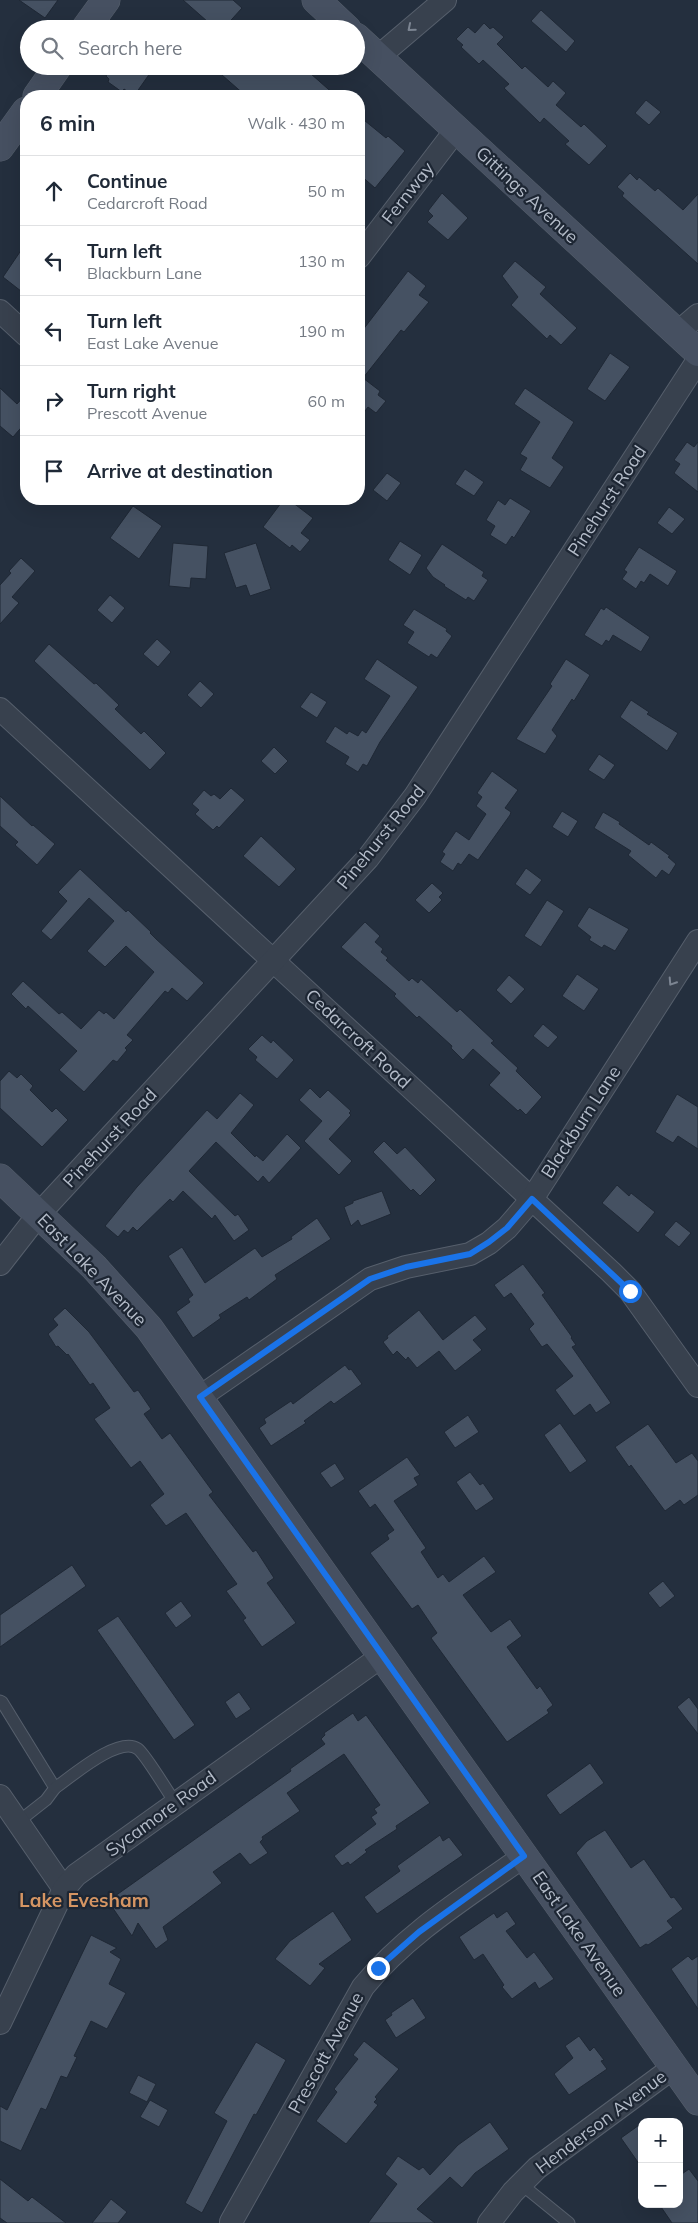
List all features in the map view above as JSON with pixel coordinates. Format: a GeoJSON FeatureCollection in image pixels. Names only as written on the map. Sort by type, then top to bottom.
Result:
{"type":"FeatureCollection","features":[{"type":"Feature","properties":{"kind":"street"},"geometry":{"type":"LineString","coordinates":[[92,20],[106,0]]}},
{"type":"Feature","properties":{"kind":"street"},"geometry":{"type":"LineString","coordinates":[[316,0],[337,20]]}},
{"type":"Feature","properties":{"kind":"street"},"geometry":{"type":"LineString","coordinates":[[378,57],[444,0]]}},
{"type":"Feature","properties":{"kind":"street","name":"Gittings Avenue"},"geometry":{"type":"LineString","coordinates":[[365,45],[698,352]]}},
{"type":"Feature","properties":{"kind":"street"},"geometry":{"type":"LineString","coordinates":[[41,90],[52,75]]}},
{"type":"Feature","properties":{"kind":"street"},"geometry":{"type":"LineString","coordinates":[[0,148],[20,120]]}},
{"type":"Feature","properties":{"kind":"street","name":"Fernway"},"geometry":{"type":"LineString","coordinates":[[365,249],[456,130]]}},
{"type":"Feature","properties":{"kind":"street"},"geometry":{"type":"LineString","coordinates":[[0,311],[20,329]]}},
{"type":"Feature","properties":{"kind":"street"},"geometry":{"type":"LineString","coordinates":[[677,333],[698,315]]}},
{"type":"Feature","properties":{"kind":"street","name":"Pinehurst Road"},"geometry":{"type":"LineString","coordinates":[[0,1264],[39,1214],[368,858],[415,796],[698,360]]}},
{"type":"Feature","properties":{"kind":"street","name":"Cedarcroft Road"},"geometry":{"type":"LineString","coordinates":[[0,709],[630,1291],[698,1386]]}},
{"type":"Feature","properties":{"kind":"street","name":"Blackburn Lane"},"geometry":{"type":"LineString","coordinates":[[200,1397],[370,1279],[406,1267],[470,1254],[507,1228],[532,1199],[698,941]]}},
{"type":"Feature","properties":{"kind":"street","name":"East Lake Avenue"},"geometry":{"type":"LineString","coordinates":[[0,1178],[121,1295],[149,1328],[200,1397],[698,2101]]}},
{"type":"Feature","properties":{"kind":"street","name":"Sycamore Road"},"geometry":{"type":"LineString","coordinates":[[0,2023],[64,1889],[76,1875],[382,1656]]}},
{"type":"Feature","properties":{"kind":"street"},"geometry":{"type":"LineString","coordinates":[[0,1796],[64,1889]]}},
{"type":"Feature","properties":{"kind":"street","name":"Prescott Avenue"},"geometry":{"type":"LineString","coordinates":[[231,2222],[363,1987],[378,1968],[419,1932],[524,1856]]}},
{"type":"Feature","properties":{"kind":"street","name":"Henderson Avenue"},"geometry":{"type":"LineString","coordinates":[[489,2223],[521,2184],[558,2151],[674,2067]]}},
{"type":"Feature","properties":{"kind":"lane"},"geometry":{"type":"LineString","coordinates":[[0,1701],[55,1788]]}},
{"type":"Feature","properties":{"kind":"lane"},"geometry":{"type":"LineString","coordinates":[[18,1822],[46,1800],[55,1788],[112,1750],[125,1745],[138,1749],[176,1804]]}},
{"type":"Feature","properties":{"kind":"lane"},"geometry":{"type":"LineString","coordinates":[[521,2184],[569,2223]]}},
{"type":"Feature","properties":{"kind":"building"},"geometry":{"type":"Polygon","coordinates":[[[19,0],[58,0],[45,18],[19,0]]]}},
{"type":"Feature","properties":{"kind":"building"},"geometry":{"type":"Polygon","coordinates":[[[183,0],[233,0],[242,8],[231,20],[206,20],[183,0]]]}},
{"type":"Feature","properties":{"kind":"building"},"geometry":{"type":"Polygon","coordinates":[[[541,10],[575,41],[566,52],[531,21],[541,10]]]}},
{"type":"Feature","properties":{"kind":"building"},"geometry":{"type":"Polygon","coordinates":[[[484,23],[490,29],[493,27],[504,37],[497,44],[522,69],[525,66],[548,87],[553,81],[566,93],[556,105],[581,127],[584,124],[607,146],[589,165],[565,144],[569,141],[544,118],[540,123],[504,88],[509,84],[483,60],[479,64],[461,47],[463,45],[456,39],[468,27],[475,33],[484,23]]]}},
{"type":"Feature","properties":{"kind":"building"},"geometry":{"type":"Polygon","coordinates":[[[149,75],[138,90],[119,90],[108,82],[109,79],[106,76],[149,75]]]}},
{"type":"Feature","properties":{"kind":"building"},"geometry":{"type":"Polygon","coordinates":[[[222,75],[312,75],[329,90],[239,90],[222,75]]]}},
{"type":"Feature","properties":{"kind":"building"},"geometry":{"type":"Polygon","coordinates":[[[646,100],[661,112],[649,125],[635,113],[646,100]]]}},
{"type":"Feature","properties":{"kind":"building"},"geometry":{"type":"Polygon","coordinates":[[[365,121],[386,138],[388,136],[405,151],[375,188],[365,179],[365,121]]]}},
{"type":"Feature","properties":{"kind":"building"},"geometry":{"type":"Polygon","coordinates":[[[630,173],[637,180],[639,177],[655,191],[658,188],[683,210],[698,194],[698,264],[622,196],[624,193],[617,187],[630,173]]]}},
{"type":"Feature","properties":{"kind":"building"},"geometry":{"type":"Polygon","coordinates":[[[442,193],[468,218],[448,240],[427,222],[433,216],[428,211],[442,193]]]}},
{"type":"Feature","properties":{"kind":"building"},"geometry":{"type":"Polygon","coordinates":[[[20,252],[20,290],[3,277],[20,252]]]}},
{"type":"Feature","properties":{"kind":"building"},"geometry":{"type":"Polygon","coordinates":[[[515,261],[546,287],[540,294],[577,328],[561,345],[550,335],[547,339],[511,305],[518,297],[502,276],[515,261]]]}},
{"type":"Feature","properties":{"kind":"building"},"geometry":{"type":"Polygon","coordinates":[[[408,271],[426,286],[419,295],[429,302],[404,332],[401,330],[365,375],[365,327],[408,271]]]}},
{"type":"Feature","properties":{"kind":"building"},"geometry":{"type":"Polygon","coordinates":[[[610,353],[630,367],[605,401],[587,389],[610,353]]]}},
{"type":"Feature","properties":{"kind":"building"},"geometry":{"type":"Polygon","coordinates":[[[365,380],[380,391],[378,395],[386,401],[376,413],[368,407],[365,411],[365,380]]]}},
{"type":"Feature","properties":{"kind":"building"},"geometry":{"type":"Polygon","coordinates":[[[0,388],[17,404],[20,401],[20,429],[13,437],[0,426],[0,388]]]}},
{"type":"Feature","properties":{"kind":"building"},"geometry":{"type":"Polygon","coordinates":[[[525,388],[574,422],[552,458],[564,467],[550,488],[520,470],[527,458],[520,454],[540,422],[514,404],[525,388]]]}},
{"type":"Feature","properties":{"kind":"building"},"geometry":{"type":"Polygon","coordinates":[[[687,442],[694,447],[698,442],[698,492],[674,473],[680,464],[674,460],[687,442]]]}},
{"type":"Feature","properties":{"kind":"building"},"geometry":{"type":"Polygon","coordinates":[[[465,469],[484,482],[474,496],[455,484],[465,469]]]}},
{"type":"Feature","properties":{"kind":"building"},"geometry":{"type":"Polygon","coordinates":[[[387,473],[401,483],[387,501],[373,490],[387,473]]]}},
{"type":"Feature","properties":{"kind":"building"},"geometry":{"type":"Polygon","coordinates":[[[510,498],[531,511],[514,538],[512,536],[506,545],[490,535],[495,526],[486,520],[498,500],[505,505],[510,498]]]}},
{"type":"Feature","properties":{"kind":"building"},"geometry":{"type":"Polygon","coordinates":[[[280,505],[296,505],[313,518],[301,533],[310,540],[300,552],[292,545],[290,548],[263,527],[280,505]]]}},
{"type":"Feature","properties":{"kind":"building"},"geometry":{"type":"Polygon","coordinates":[[[133,506],[162,526],[139,559],[110,538],[133,506]]]}},
{"type":"Feature","properties":{"kind":"building"},"geometry":{"type":"Polygon","coordinates":[[[669,507],[685,519],[672,534],[657,523],[669,507]]]}},
{"type":"Feature","properties":{"kind":"building"},"geometry":{"type":"Polygon","coordinates":[[[400,541],[422,555],[410,575],[388,560],[400,541]]]}},
{"type":"Feature","properties":{"kind":"building"},"geometry":{"type":"Polygon","coordinates":[[[173,543],[208,546],[206,579],[191,578],[190,588],[169,586],[173,543]]]}},
{"type":"Feature","properties":{"kind":"building"},"geometry":{"type":"Polygon","coordinates":[[[256,543],[271,589],[250,596],[246,585],[236,588],[224,553],[256,543]]]}},
{"type":"Feature","properties":{"kind":"building"},"geometry":{"type":"Polygon","coordinates":[[[442,544],[484,572],[482,576],[488,580],[474,601],[468,597],[466,600],[444,586],[426,568],[442,544]]]}},
{"type":"Feature","properties":{"kind":"building"},"geometry":{"type":"Polygon","coordinates":[[[639,547],[677,571],[668,586],[650,574],[644,583],[641,581],[636,589],[622,579],[627,572],[624,570],[639,547]]]}},
{"type":"Feature","properties":{"kind":"building"},"geometry":{"type":"Polygon","coordinates":[[[21,558],[35,571],[12,597],[19,603],[0,624],[0,585],[21,558]]]}},
{"type":"Feature","properties":{"kind":"building"},"geometry":{"type":"Polygon","coordinates":[[[110,595],[125,608],[112,623],[97,610],[110,595]]]}},
{"type":"Feature","properties":{"kind":"building"},"geometry":{"type":"Polygon","coordinates":[[[606,607],[650,637],[641,652],[613,635],[609,642],[606,640],[602,646],[584,635],[601,608],[604,610],[606,607]]]}},
{"type":"Feature","properties":{"kind":"building"},"geometry":{"type":"Polygon","coordinates":[[[414,609],[447,629],[446,631],[452,636],[437,658],[431,654],[429,657],[407,643],[414,632],[403,625],[414,609]]]}},
{"type":"Feature","properties":{"kind":"building"},"geometry":{"type":"Polygon","coordinates":[[[157,639],[171,652],[158,667],[143,654],[157,639]]]}},
{"type":"Feature","properties":{"kind":"building"},"geometry":{"type":"Polygon","coordinates":[[[49,644],[94,684],[96,683],[119,705],[115,709],[141,734],[144,731],[166,753],[150,770],[34,661],[49,644]]]}},
{"type":"Feature","properties":{"kind":"building"},"geometry":{"type":"Polygon","coordinates":[[[377,659],[418,687],[380,742],[367,766],[363,764],[358,772],[345,764],[349,757],[325,742],[335,726],[347,734],[349,731],[358,736],[362,730],[366,733],[390,696],[364,679],[377,659]]]}},
{"type":"Feature","properties":{"kind":"building"},"geometry":{"type":"Polygon","coordinates":[[[566,659],[590,675],[574,701],[572,699],[552,730],[557,736],[545,754],[516,739],[552,686],[550,684],[566,659]]]}},
{"type":"Feature","properties":{"kind":"building"},"geometry":{"type":"Polygon","coordinates":[[[200,681],[214,694],[201,708],[187,695],[200,681]]]}},
{"type":"Feature","properties":{"kind":"building"},"geometry":{"type":"Polygon","coordinates":[[[311,692],[327,702],[317,718],[300,707],[311,692]]]}},
{"type":"Feature","properties":{"kind":"building"},"geometry":{"type":"Polygon","coordinates":[[[631,700],[649,712],[647,714],[678,733],[667,751],[620,717],[631,700]]]}},
{"type":"Feature","properties":{"kind":"building"},"geometry":{"type":"Polygon","coordinates":[[[274,747],[288,761],[275,774],[261,761],[274,747]]]}},
{"type":"Feature","properties":{"kind":"building"},"geometry":{"type":"Polygon","coordinates":[[[599,754],[615,765],[604,780],[588,770],[599,754]]]}},
{"type":"Feature","properties":{"kind":"building"},"geometry":{"type":"Polygon","coordinates":[[[492,771],[518,790],[505,808],[511,812],[510,815],[478,860],[469,854],[461,865],[458,863],[453,871],[440,862],[445,854],[442,852],[456,831],[469,840],[486,814],[476,806],[482,797],[477,793],[492,771]]]}},
{"type":"Feature","properties":{"kind":"building"},"geometry":{"type":"Polygon","coordinates":[[[231,788],[245,800],[219,828],[217,826],[213,830],[195,814],[199,810],[192,804],[204,790],[211,796],[214,794],[220,799],[231,788]]]}},
{"type":"Feature","properties":{"kind":"building"},"geometry":{"type":"Polygon","coordinates":[[[0,796],[32,826],[55,844],[37,865],[15,845],[18,842],[0,826],[0,796]]]}},
{"type":"Feature","properties":{"kind":"building"},"geometry":{"type":"Polygon","coordinates":[[[562,811],[578,821],[568,837],[552,827],[562,811]]]}},
{"type":"Feature","properties":{"kind":"building"},"geometry":{"type":"Polygon","coordinates":[[[603,812],[620,822],[619,824],[649,845],[651,842],[670,856],[668,857],[676,864],[669,875],[662,870],[656,878],[628,855],[631,851],[594,828],[603,812]]]}},
{"type":"Feature","properties":{"kind":"building"},"geometry":{"type":"Polygon","coordinates":[[[261,836],[296,869],[279,887],[243,856],[261,836]]]}},
{"type":"Feature","properties":{"kind":"building"},"geometry":{"type":"Polygon","coordinates":[[[526,868],[542,880],[530,895],[515,884],[526,868]]]}},
{"type":"Feature","properties":{"kind":"building"},"geometry":{"type":"Polygon","coordinates":[[[80,869],[126,912],[128,910],[156,939],[204,983],[187,1001],[172,988],[168,993],[165,991],[127,1035],[133,1040],[125,1048],[127,1050],[117,1062],[113,1060],[84,1092],[59,1070],[77,1051],[28,1006],[26,1009],[11,994],[23,981],[59,1014],[62,1012],[81,1029],[99,1010],[104,1014],[106,1012],[114,1019],[154,972],[126,946],[105,967],[87,951],[114,921],[89,898],[51,940],[41,931],[67,901],[58,892],[80,869]]]}},
{"type":"Feature","properties":{"kind":"building"},"geometry":{"type":"Polygon","coordinates":[[[432,883],[443,893],[439,897],[442,900],[429,913],[415,900],[432,883]]]}},
{"type":"Feature","properties":{"kind":"building"},"geometry":{"type":"Polygon","coordinates":[[[547,900],[564,911],[541,947],[524,936],[547,900]]]}},
{"type":"Feature","properties":{"kind":"building"},"geometry":{"type":"Polygon","coordinates":[[[589,907],[629,929],[615,951],[604,945],[602,948],[589,940],[591,937],[577,926],[589,907]]]}},
{"type":"Feature","properties":{"kind":"building"},"geometry":{"type":"Polygon","coordinates":[[[365,922],[380,936],[375,942],[383,949],[381,952],[388,958],[386,960],[409,981],[412,978],[418,983],[421,979],[457,1012],[460,1009],[494,1041],[491,1043],[518,1068],[516,1071],[542,1097],[526,1115],[520,1109],[518,1111],[489,1085],[500,1073],[473,1049],[463,1060],[451,1048],[452,1046],[419,1016],[417,1018],[394,996],[396,994],[341,947],[365,922]]]}},
{"type":"Feature","properties":{"kind":"building"},"geometry":{"type":"Polygon","coordinates":[[[577,974],[599,989],[584,1011],[562,996],[577,974]]]}},
{"type":"Feature","properties":{"kind":"building"},"geometry":{"type":"Polygon","coordinates":[[[509,975],[525,989],[511,1004],[496,990],[509,975]]]}},
{"type":"Feature","properties":{"kind":"building"},"geometry":{"type":"Polygon","coordinates":[[[543,1024],[558,1037],[548,1048],[533,1036],[543,1024]]]}},
{"type":"Feature","properties":{"kind":"building"},"geometry":{"type":"Polygon","coordinates":[[[262,1035],[271,1043],[273,1040],[294,1060],[277,1079],[255,1060],[257,1057],[248,1049],[262,1035]]]}},
{"type":"Feature","properties":{"kind":"building"},"geometry":{"type":"Polygon","coordinates":[[[9,1071],[17,1078],[21,1074],[33,1086],[30,1090],[52,1112],[56,1108],[68,1120],[42,1147],[0,1108],[0,1081],[9,1071]]]}},
{"type":"Feature","properties":{"kind":"building"},"geometry":{"type":"Polygon","coordinates":[[[310,1088],[320,1098],[328,1090],[351,1111],[349,1113],[351,1115],[329,1139],[352,1161],[339,1175],[304,1141],[322,1121],[299,1100],[310,1088]]]}},
{"type":"Feature","properties":{"kind":"building"},"geometry":{"type":"Polygon","coordinates":[[[240,1093],[254,1105],[231,1133],[255,1157],[256,1155],[263,1161],[287,1134],[301,1148],[269,1183],[263,1176],[258,1182],[216,1142],[189,1171],[235,1216],[238,1214],[249,1230],[234,1241],[215,1215],[212,1219],[183,1191],[173,1202],[170,1199],[137,1231],[133,1227],[128,1233],[124,1230],[118,1237],[105,1226],[137,1187],[207,1110],[217,1119],[240,1093]]]}},
{"type":"Feature","properties":{"kind":"building"},"geometry":{"type":"Polygon","coordinates":[[[677,1094],[698,1107],[698,1149],[678,1136],[673,1143],[655,1132],[677,1094]]]}},
{"type":"Feature","properties":{"kind":"building"},"geometry":{"type":"Polygon","coordinates":[[[384,1141],[397,1154],[405,1147],[436,1180],[420,1196],[413,1189],[411,1191],[373,1152],[384,1141]]]}},
{"type":"Feature","properties":{"kind":"building"},"geometry":{"type":"Polygon","coordinates":[[[617,1185],[629,1196],[631,1193],[655,1212],[638,1233],[602,1203],[617,1185]]]}},
{"type":"Feature","properties":{"kind":"building"},"geometry":{"type":"Polygon","coordinates":[[[382,1191],[391,1214],[361,1226],[358,1220],[351,1226],[344,1207],[353,1203],[353,1201],[382,1191]]]}},
{"type":"Feature","properties":{"kind":"building"},"geometry":{"type":"Polygon","coordinates":[[[317,1218],[331,1239],[275,1275],[277,1279],[249,1300],[247,1297],[219,1315],[221,1318],[193,1338],[176,1312],[190,1302],[188,1299],[193,1295],[168,1256],[182,1247],[205,1283],[255,1248],[262,1257],[292,1239],[291,1237],[317,1218]]]}},
{"type":"Feature","properties":{"kind":"building"},"geometry":{"type":"Polygon","coordinates":[[[676,1221],[691,1233],[679,1247],[664,1235],[676,1221]]]}},
{"type":"Feature","properties":{"kind":"building"},"geometry":{"type":"Polygon","coordinates":[[[523,1264],[545,1293],[542,1295],[576,1345],[572,1347],[611,1403],[596,1413],[590,1404],[574,1416],[555,1390],[573,1376],[547,1344],[542,1347],[529,1329],[534,1324],[511,1293],[504,1298],[494,1285],[523,1264]]]}},
{"type":"Feature","properties":{"kind":"building"},"geometry":{"type":"Polygon","coordinates":[[[65,1308],[89,1332],[134,1392],[138,1390],[151,1409],[144,1414],[162,1439],[170,1433],[213,1492],[209,1495],[253,1552],[256,1550],[274,1578],[267,1583],[296,1623],[262,1647],[243,1620],[246,1618],[226,1591],[237,1584],[186,1513],[166,1526],[150,1505],[164,1494],[140,1461],[131,1468],[94,1419],[110,1408],[93,1383],[90,1385],[68,1354],[58,1346],[56,1347],[48,1334],[58,1325],[53,1319],[65,1308]]]}},
{"type":"Feature","properties":{"kind":"building"},"geometry":{"type":"Polygon","coordinates":[[[419,1310],[443,1340],[475,1315],[487,1329],[473,1340],[482,1350],[455,1371],[439,1351],[417,1368],[408,1357],[406,1360],[397,1351],[393,1355],[383,1342],[388,1338],[387,1336],[419,1310]]]}},
{"type":"Feature","properties":{"kind":"building"},"geometry":{"type":"Polygon","coordinates":[[[345,1365],[349,1370],[351,1369],[362,1384],[334,1404],[331,1401],[304,1421],[306,1423],[271,1446],[259,1428],[266,1423],[264,1419],[291,1401],[293,1404],[345,1365]]]}},
{"type":"Feature","properties":{"kind":"building"},"geometry":{"type":"Polygon","coordinates":[[[468,1415],[479,1432],[455,1448],[444,1432],[468,1415]]]}},
{"type":"Feature","properties":{"kind":"building"},"geometry":{"type":"Polygon","coordinates":[[[560,1423],[587,1461],[570,1473],[544,1435],[560,1423]]]}},
{"type":"Feature","properties":{"kind":"building"},"geometry":{"type":"Polygon","coordinates":[[[648,1424],[676,1463],[692,1453],[698,1461],[698,1495],[684,1505],[680,1500],[665,1511],[631,1465],[629,1467],[615,1447],[648,1424]]]}},
{"type":"Feature","properties":{"kind":"building"},"geometry":{"type":"Polygon","coordinates":[[[407,1457],[420,1475],[414,1478],[418,1485],[394,1501],[426,1548],[421,1552],[438,1578],[443,1574],[449,1582],[484,1556],[496,1572],[463,1595],[491,1632],[510,1619],[522,1636],[507,1647],[537,1689],[540,1686],[553,1705],[547,1710],[549,1713],[507,1742],[431,1638],[437,1633],[418,1605],[412,1609],[370,1553],[389,1539],[387,1535],[394,1530],[375,1504],[370,1508],[358,1491],[407,1457]]]}},
{"type":"Feature","properties":{"kind":"building"},"geometry":{"type":"Polygon","coordinates":[[[335,1463],[345,1479],[331,1488],[320,1473],[335,1463]]]}},
{"type":"Feature","properties":{"kind":"building"},"geometry":{"type":"Polygon","coordinates":[[[470,1472],[480,1485],[483,1483],[494,1499],[476,1511],[456,1482],[470,1472]]]}},
{"type":"Feature","properties":{"kind":"building"},"geometry":{"type":"Polygon","coordinates":[[[72,1565],[86,1586],[0,1647],[0,1615],[72,1565]]]}},
{"type":"Feature","properties":{"kind":"building"},"geometry":{"type":"Polygon","coordinates":[[[663,1581],[675,1596],[660,1608],[648,1593],[663,1581]]]}},
{"type":"Feature","properties":{"kind":"building"},"geometry":{"type":"Polygon","coordinates":[[[181,1601],[192,1616],[176,1628],[165,1613],[181,1601]]]}},
{"type":"Feature","properties":{"kind":"building"},"geometry":{"type":"Polygon","coordinates":[[[118,1616],[195,1725],[174,1740],[97,1630],[118,1616]]]}},
{"type":"Feature","properties":{"kind":"building"},"geometry":{"type":"Polygon","coordinates":[[[239,1692],[251,1709],[236,1719],[225,1702],[239,1692]]]}},
{"type":"Feature","properties":{"kind":"building"},"geometry":{"type":"Polygon","coordinates":[[[689,1697],[698,1709],[698,1734],[677,1707],[689,1697]]]}},
{"type":"Feature","properties":{"kind":"building"},"geometry":{"type":"Polygon","coordinates":[[[353,1713],[358,1721],[366,1715],[430,1803],[396,1826],[397,1829],[365,1850],[367,1852],[350,1865],[348,1862],[342,1866],[334,1856],[376,1824],[371,1817],[377,1813],[374,1809],[380,1805],[344,1754],[287,1793],[300,1811],[262,1837],[263,1839],[260,1842],[268,1853],[250,1865],[240,1853],[213,1872],[222,1883],[163,1927],[168,1940],[156,1949],[138,1923],[132,1936],[108,1901],[291,1771],[290,1769],[325,1744],[321,1739],[325,1735],[324,1733],[353,1713]]]}},
{"type":"Feature","properties":{"kind":"building"},"geometry":{"type":"Polygon","coordinates":[[[590,1763],[604,1783],[560,1815],[546,1795],[590,1763]]]}},
{"type":"Feature","properties":{"kind":"building"},"geometry":{"type":"Polygon","coordinates":[[[605,1830],[631,1868],[644,1859],[671,1898],[674,1897],[683,1909],[667,1921],[673,1928],[648,1945],[646,1944],[640,1948],[576,1853],[587,1841],[605,1830]]]}},
{"type":"Feature","properties":{"kind":"building"},"geometry":{"type":"Polygon","coordinates":[[[440,1835],[443,1841],[449,1837],[463,1855],[377,1914],[364,1897],[400,1871],[397,1866],[440,1835]]]}},
{"type":"Feature","properties":{"kind":"building"},"geometry":{"type":"Polygon","coordinates":[[[333,1911],[352,1940],[319,1964],[325,1968],[310,1986],[275,1959],[290,1941],[333,1911]]]}},
{"type":"Feature","properties":{"kind":"building"},"geometry":{"type":"Polygon","coordinates":[[[507,1911],[516,1924],[506,1931],[527,1958],[534,1952],[554,1979],[539,1989],[535,1982],[512,1999],[502,1987],[504,1985],[483,1954],[474,1960],[459,1937],[494,1913],[497,1918],[507,1911]]]}},
{"type":"Feature","properties":{"kind":"building"},"geometry":{"type":"Polygon","coordinates":[[[91,1935],[117,1948],[110,1952],[121,1959],[109,1984],[126,1993],[107,2029],[91,2021],[74,2056],[77,2057],[67,2078],[61,2076],[46,2110],[41,2108],[21,2151],[0,2141],[0,2106],[7,2110],[91,1935]]]}},
{"type":"Feature","properties":{"kind":"building"},"geometry":{"type":"Polygon","coordinates":[[[688,1956],[692,1960],[698,1956],[698,2009],[671,1969],[688,1956]]]}},
{"type":"Feature","properties":{"kind":"building"},"geometry":{"type":"Polygon","coordinates":[[[413,1998],[426,2018],[396,2038],[385,2020],[392,2015],[391,2013],[413,1998]]]}},
{"type":"Feature","properties":{"kind":"building"},"geometry":{"type":"Polygon","coordinates":[[[579,2036],[590,2051],[594,2047],[604,2060],[601,2061],[607,2069],[569,2095],[554,2074],[573,2058],[565,2046],[579,2036]]]}},
{"type":"Feature","properties":{"kind":"building"},"geometry":{"type":"Polygon","coordinates":[[[364,2041],[399,2069],[375,2097],[377,2099],[374,2102],[378,2105],[346,2144],[316,2121],[337,2092],[334,2089],[358,2059],[353,2055],[364,2041]]]}},
{"type":"Feature","properties":{"kind":"building"},"geometry":{"type":"Polygon","coordinates":[[[256,2042],[286,2060],[256,2115],[254,2114],[202,2213],[185,2203],[227,2121],[214,2113],[256,2042]]]}},
{"type":"Feature","properties":{"kind":"building"},"geometry":{"type":"Polygon","coordinates":[[[138,2075],[156,2084],[147,2102],[129,2093],[138,2075]]]}},
{"type":"Feature","properties":{"kind":"building"},"geometry":{"type":"Polygon","coordinates":[[[150,2100],[168,2110],[159,2127],[140,2117],[150,2100]]]}},
{"type":"Feature","properties":{"kind":"building"},"geometry":{"type":"Polygon","coordinates":[[[490,2122],[509,2149],[475,2173],[462,2188],[450,2177],[417,2209],[435,2223],[368,2223],[397,2184],[385,2174],[398,2156],[419,2170],[423,2167],[430,2175],[458,2145],[490,2122]]]}},
{"type":"Feature","properties":{"kind":"building"},"geometry":{"type":"Polygon","coordinates":[[[638,2126],[638,2162],[621,2138],[638,2126]]]}},
{"type":"Feature","properties":{"kind":"building"},"geometry":{"type":"Polygon","coordinates":[[[689,2169],[698,2181],[698,2223],[672,2223],[662,2208],[683,2208],[683,2173],[689,2169]]]}},
{"type":"Feature","properties":{"kind":"building"},"geometry":{"type":"Polygon","coordinates":[[[0,2179],[28,2201],[32,2197],[66,2223],[7,2223],[0,2218],[0,2179]]]}},
{"type":"Feature","properties":{"kind":"building"},"geometry":{"type":"Polygon","coordinates":[[[111,2199],[127,2212],[118,2223],[92,2223],[111,2199]]]}},
{"type":"Feature","properties":{"kind":"district","name":"Lake Evesham"},"geometry":{"type":"Point","coordinates":[84,1900]}},
{"type":"Feature","properties":{"kind":"route"},"geometry":{"type":"LineString","coordinates":[[378,1968],[419,1932],[524,1856],[200,1397],[370,1279],[406,1267],[470,1254],[507,1228],[532,1199],[630,1291]]}}]}
